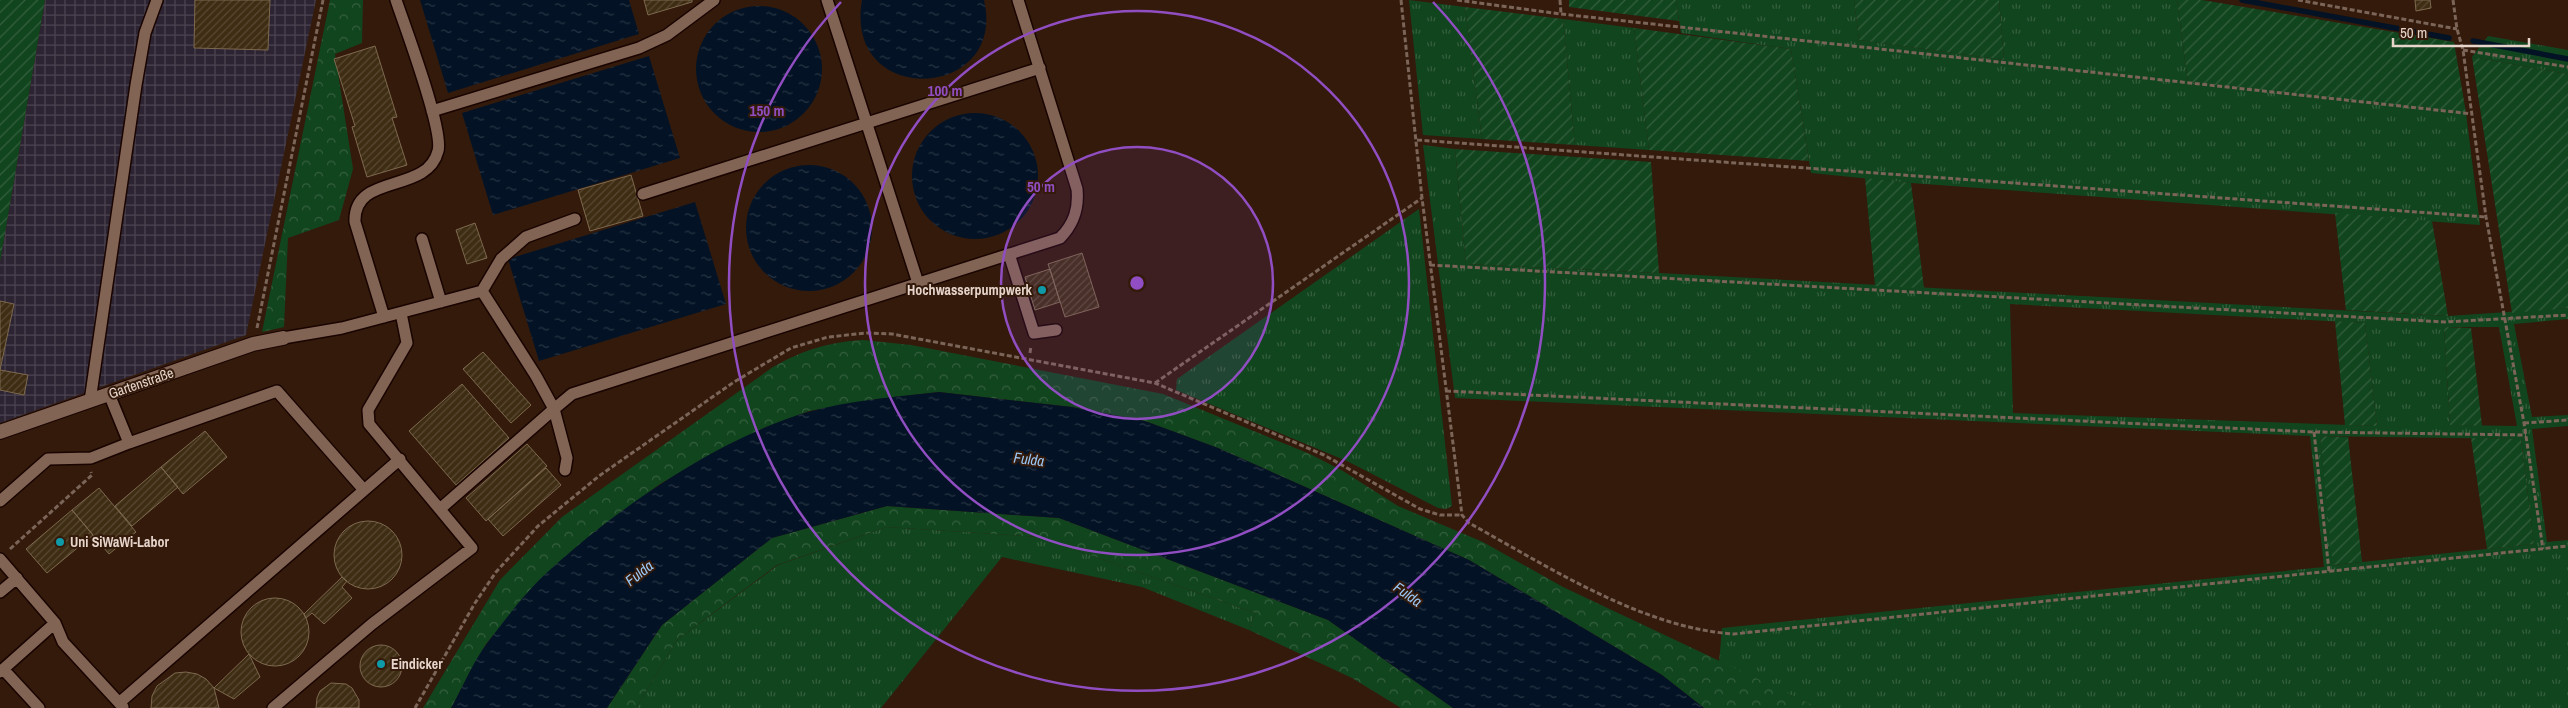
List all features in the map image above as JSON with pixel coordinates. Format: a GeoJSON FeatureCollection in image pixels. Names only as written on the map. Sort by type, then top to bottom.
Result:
{"type":"FeatureCollection","features":[{"type":"Feature","properties":{"kind":"street","name":"Gartenstraße"},"geometry":{"type":"LineString","coordinates":[[0,432],[253,344],[283,338]]}},
{"type":"Feature","properties":{"kind":"lane"},"geometry":{"type":"LineString","coordinates":[[90,401],[136,85],[145,33],[157,0]]}},
{"type":"Feature","properties":{"kind":"lane"},"geometry":{"type":"LineString","coordinates":[[384,317],[355,222],[355,213],[358,204],[364,196],[375,190],[420,175],[428,169],[438,151],[439,141],[432,111],[396,0]]}},
{"type":"Feature","properties":{"kind":"lane"},"geometry":{"type":"LineString","coordinates":[[432,111],[639,48],[667,35],[714,0]]}},
{"type":"Feature","properties":{"kind":"lane"},"geometry":{"type":"LineString","coordinates":[[827,0],[918,283]]}},
{"type":"Feature","properties":{"kind":"lane"},"geometry":{"type":"LineString","coordinates":[[440,508],[572,394],[1060,238],[1071,228],[1078,204],[1077,189],[1018,0]]}},
{"type":"Feature","properties":{"kind":"lane"},"geometry":{"type":"LineString","coordinates":[[643,194],[1040,68]]}},
{"type":"Feature","properties":{"kind":"lane"},"geometry":{"type":"LineString","coordinates":[[283,338],[342,328],[482,291],[501,259],[526,237],[575,219]]}},
{"type":"Feature","properties":{"kind":"lane"},"geometry":{"type":"LineString","coordinates":[[422,239],[441,302]]}},
{"type":"Feature","properties":{"kind":"lane"},"geometry":{"type":"LineString","coordinates":[[1009,254],[1034,333],[1056,330]]}},
{"type":"Feature","properties":{"kind":"lane"},"geometry":{"type":"LineString","coordinates":[[482,291],[536,376],[554,409],[567,458],[564,470]]}},
{"type":"Feature","properties":{"kind":"lane"},"geometry":{"type":"LineString","coordinates":[[273,708],[372,624],[472,548],[369,424],[368,410],[404,350],[406,343],[401,313]]}},
{"type":"Feature","properties":{"kind":"lane"},"geometry":{"type":"LineString","coordinates":[[0,501],[48,459],[91,458],[277,391],[364,490]]}},
{"type":"Feature","properties":{"kind":"lane"},"geometry":{"type":"LineString","coordinates":[[109,394],[129,443]]}},
{"type":"Feature","properties":{"kind":"lane"},"geometry":{"type":"LineString","coordinates":[[4,555],[17,578],[55,623],[63,642],[121,705],[400,459]]}},
{"type":"Feature","properties":{"kind":"lane"},"geometry":{"type":"LineString","coordinates":[[0,592],[17,578]]}},
{"type":"Feature","properties":{"kind":"lane"},"geometry":{"type":"LineString","coordinates":[[38,708],[2,670],[55,623]]}},
{"type":"Feature","properties":{"kind":"path"},"geometry":{"type":"LineString","coordinates":[[253,344],[323,0]]}},
{"type":"Feature","properties":{"kind":"path"},"geometry":{"type":"LineString","coordinates":[[1401,0],[1422,198],[1462,516],[1469,523],[1568,578],[1656,618],[1691,629],[1734,634],[2568,546]]}},
{"type":"Feature","properties":{"kind":"path"},"geometry":{"type":"LineString","coordinates":[[1457,0],[1561,14],[2473,114]]}},
{"type":"Feature","properties":{"kind":"path"},"geometry":{"type":"LineString","coordinates":[[1560,0],[1561,14]]}},
{"type":"Feature","properties":{"kind":"path"},"geometry":{"type":"LineString","coordinates":[[2298,0],[2457,29]]}},
{"type":"Feature","properties":{"kind":"path"},"geometry":{"type":"LineString","coordinates":[[2454,0],[2457,29],[2464,50],[2486,217],[2524,423],[2543,549]]}},
{"type":"Feature","properties":{"kind":"path"},"geometry":{"type":"LineString","coordinates":[[2464,50],[2568,68]]}},
{"type":"Feature","properties":{"kind":"path"},"geometry":{"type":"LineString","coordinates":[[1417,140],[2486,217]]}},
{"type":"Feature","properties":{"kind":"path"},"geometry":{"type":"LineString","coordinates":[[1154,383],[1422,198]]}},
{"type":"Feature","properties":{"kind":"path"},"geometry":{"type":"LineString","coordinates":[[1430,265],[2445,322],[2568,315]]}},
{"type":"Feature","properties":{"kind":"path"},"geometry":{"type":"LineString","coordinates":[[415,708],[474,604],[496,572],[538,526],[599,476],[711,397],[791,348],[828,337],[867,333],[892,334],[1154,383],[1324,455],[1420,509],[1440,515],[1462,516]]}},
{"type":"Feature","properties":{"kind":"path"},"geometry":{"type":"LineString","coordinates":[[1446,391],[2314,432],[2526,435]]}},
{"type":"Feature","properties":{"kind":"path"},"geometry":{"type":"LineString","coordinates":[[2524,423],[2568,420]]}},
{"type":"Feature","properties":{"kind":"path"},"geometry":{"type":"LineString","coordinates":[[2314,432],[2329,571]]}},
{"type":"Feature","properties":{"kind":"path"},"geometry":{"type":"LineString","coordinates":[[4,555],[92,475],[91,458]]}},
{"type":"Feature","properties":{"kind":"shaded area"},"geometry":{"type":"Polygon","coordinates":[[[45,0],[316,0],[246,335],[0,423],[0,262],[45,0]]]}},
{"type":"Feature","properties":{"kind":"green space"},"geometry":{"type":"Polygon","coordinates":[[[0,0],[45,0],[0,262],[0,0]]]}},
{"type":"Feature","properties":{"kind":"green space"},"geometry":{"type":"Polygon","coordinates":[[[330,0],[363,0],[362,43],[335,54],[353,169],[339,220],[288,238],[284,327],[262,332],[330,0]]]}},
{"type":"Feature","properties":{"kind":"green space"},"geometry":{"type":"Polygon","coordinates":[[[1409,0],[1465,7],[1482,139],[1423,135],[1409,0]]]}},
{"type":"Feature","properties":{"kind":"green space"},"geometry":{"type":"Polygon","coordinates":[[[1569,0],[1676,0],[1679,21],[1569,7],[1569,0]]]}},
{"type":"Feature","properties":{"kind":"green space"},"geometry":{"type":"Polygon","coordinates":[[[1676,0],[1854,0],[1859,40],[2004,60],[1999,0],[2177,0],[2188,82],[2466,113],[2480,225],[1911,183],[1811,173],[1791,49],[1681,33],[1676,0]]]}},
{"type":"Feature","properties":{"kind":"green space"},"geometry":{"type":"Polygon","coordinates":[[[1854,0],[1999,0],[2004,60],[1859,40],[1854,0]]]}},
{"type":"Feature","properties":{"kind":"green space"},"geometry":{"type":"Polygon","coordinates":[[[2177,0],[2202,0],[2454,42],[2466,113],[2188,82],[2177,0]]]}},
{"type":"Feature","properties":{"kind":"green space"},"geometry":{"type":"Polygon","coordinates":[[[1465,7],[1563,19],[1575,145],[1482,139],[1465,7]]]}},
{"type":"Feature","properties":{"kind":"green space"},"geometry":{"type":"Polygon","coordinates":[[[1563,19],[1634,28],[1649,150],[1575,145],[1563,19]]]}},
{"type":"Feature","properties":{"kind":"green space"},"geometry":{"type":"Polygon","coordinates":[[[1634,28],[1791,49],[1809,161],[1649,150],[1634,28]]]}},
{"type":"Feature","properties":{"kind":"green space"},"geometry":{"type":"Polygon","coordinates":[[[2488,36],[2568,50],[2568,74],[2472,57],[2488,36]]]}},
{"type":"Feature","properties":{"kind":"green space"},"geometry":{"type":"Polygon","coordinates":[[[2472,57],[2568,74],[2568,308],[2512,313],[2472,57]]]}},
{"type":"Feature","properties":{"kind":"green space"},"geometry":{"type":"Polygon","coordinates":[[[1423,145],[1455,149],[1466,264],[2448,316],[2568,308],[2568,319],[2514,324],[2532,417],[2568,415],[2568,426],[2532,429],[2547,542],[2568,540],[2568,708],[1819,708],[1719,663],[1722,628],[2324,567],[2310,436],[1455,398],[1423,145]],[[2010,304],[2013,413],[2377,426],[2365,323],[2010,304]],[[2444,327],[2450,425],[2517,426],[2499,327],[2444,327]],[[2320,436],[2334,565],[2534,544],[2521,439],[2320,436]]]}},
{"type":"Feature","properties":{"kind":"green space"},"geometry":{"type":"Polygon","coordinates":[[[1455,149],[1651,162],[1659,273],[1466,264],[1455,149]]]}},
{"type":"Feature","properties":{"kind":"green space"},"geometry":{"type":"Polygon","coordinates":[[[1865,178],[1911,183],[1924,288],[1875,286],[1865,178]]]}},
{"type":"Feature","properties":{"kind":"green space"},"geometry":{"type":"Polygon","coordinates":[[[1419,209],[1452,506],[1446,509],[1438,508],[1349,462],[1176,390],[1177,379],[1419,209]]]}},
{"type":"Feature","properties":{"kind":"green space"},"geometry":{"type":"Polygon","coordinates":[[[2335,213],[2432,221],[2448,316],[2346,310],[2335,213]]]}},
{"type":"Feature","properties":{"kind":"green space"},"geometry":{"type":"Polygon","coordinates":[[[2335,321],[2365,323],[2377,426],[2345,425],[2335,321]]]}},
{"type":"Feature","properties":{"kind":"green space"},"geometry":{"type":"Polygon","coordinates":[[[2444,327],[2471,328],[2482,426],[2450,425],[2444,327]]]}},
{"type":"Feature","properties":{"kind":"green space"},"geometry":{"type":"Polygon","coordinates":[[[863,340],[911,345],[1163,394],[1310,454],[1343,471],[1398,506],[1483,542],[1563,587],[1819,708],[1704,708],[1662,675],[1469,560],[1218,448],[1145,421],[1072,407],[939,392],[877,399],[809,411],[766,427],[726,446],[660,484],[592,534],[540,580],[486,644],[451,708],[423,708],[500,580],[562,517],[773,367],[816,348],[863,340]]]}},
{"type":"Feature","properties":{"kind":"green space"},"geometry":{"type":"Polygon","coordinates":[[[2320,436],[2348,437],[2362,562],[2333,565],[2320,436]]]}},
{"type":"Feature","properties":{"kind":"green space"},"geometry":{"type":"Polygon","coordinates":[[[2471,438],[2521,439],[2534,544],[2487,549],[2471,438]]]}},
{"type":"Feature","properties":{"kind":"green space"},"geometry":{"type":"Polygon","coordinates":[[[887,506],[1059,518],[1328,620],[1453,708],[1401,708],[1352,678],[1249,630],[1255,613],[1039,537],[887,527],[777,565],[677,640],[636,708],[607,708],[662,625],[772,538],[887,506]]]}},
{"type":"Feature","properties":{"kind":"green space"},"geometry":{"type":"Polygon","coordinates":[[[887,527],[1039,537],[1255,613],[1249,630],[1142,587],[1002,557],[881,708],[636,708],[677,640],[778,565],[887,527]]]}},
{"type":"Feature","properties":{"kind":"water"},"geometry":{"type":"Polygon","coordinates":[[[420,0],[629,0],[639,34],[448,93],[420,0]]]}},
{"type":"Feature","properties":{"kind":"water"},"geometry":{"type":"Polygon","coordinates":[[[862,0],[984,0],[985,33],[972,58],[951,73],[925,79],[899,75],[876,60],[863,35],[862,0]]]}},
{"type":"Feature","properties":{"kind":"water"},"geometry":{"type":"Polygon","coordinates":[[[759,6],[783,11],[794,16],[804,24],[812,34],[817,45],[822,69],[817,93],[812,104],[804,114],[794,122],[783,127],[759,132],[735,127],[724,122],[714,114],[706,104],[701,93],[696,69],[701,45],[706,34],[714,24],[724,16],[735,11],[759,6]]]}},
{"type":"Feature","properties":{"kind":"water"},"geometry":{"type":"Polygon","coordinates":[[[649,56],[680,158],[493,215],[462,113],[649,56]]]}},
{"type":"Feature","properties":{"kind":"water"},"geometry":{"type":"Polygon","coordinates":[[[975,113],[999,118],[1010,123],[1020,131],[1028,141],[1033,152],[1038,176],[1033,200],[1028,211],[1020,221],[1010,229],[999,234],[975,239],[951,234],[940,229],[930,221],[922,211],[917,200],[912,176],[917,152],[922,141],[930,131],[940,123],[951,118],[975,113]]]}},
{"type":"Feature","properties":{"kind":"water"},"geometry":{"type":"Polygon","coordinates":[[[809,165],[833,169],[854,183],[868,204],[872,228],[868,252],[854,273],[833,287],[809,291],[785,287],[764,273],[750,252],[746,228],[750,204],[764,183],[785,169],[809,165]]]}},
{"type":"Feature","properties":{"kind":"water"},"geometry":{"type":"Polygon","coordinates":[[[695,202],[726,304],[539,361],[508,259],[695,202]]]}},
{"type":"Feature","properties":{"kind":"water","name":"Fulda"},"geometry":{"type":"Polygon","coordinates":[[[939,392],[1072,407],[1145,421],[1218,448],[1469,560],[1662,675],[1704,708],[1453,708],[1328,620],[1059,518],[887,506],[772,538],[662,625],[607,708],[451,708],[483,649],[534,585],[600,528],[666,480],[737,440],[772,424],[808,412],[857,402],[939,392]]]}},
{"type":"Feature","properties":{"kind":"building"},"geometry":{"type":"Polygon","coordinates":[[[195,0],[270,0],[268,50],[194,48],[195,0]]]}},
{"type":"Feature","properties":{"kind":"building"},"geometry":{"type":"Polygon","coordinates":[[[644,0],[692,0],[692,2],[648,15],[644,0]]]}},
{"type":"Feature","properties":{"kind":"building"},"geometry":{"type":"Polygon","coordinates":[[[2415,0],[2430,0],[2431,8],[2416,11],[2415,0]]]}},
{"type":"Feature","properties":{"kind":"building"},"geometry":{"type":"Polygon","coordinates":[[[375,46],[397,117],[392,118],[407,165],[367,177],[352,127],[355,126],[334,59],[375,46]]]}},
{"type":"Feature","properties":{"kind":"building"},"geometry":{"type":"Polygon","coordinates":[[[631,175],[643,216],[590,231],[578,190],[631,175]]]}},
{"type":"Feature","properties":{"kind":"building"},"geometry":{"type":"Polygon","coordinates":[[[475,223],[487,258],[467,264],[456,230],[475,223]]]}},
{"type":"Feature","properties":{"kind":"building"},"geometry":{"type":"Polygon","coordinates":[[[1082,253],[1099,307],[1065,317],[1048,264],[1082,253]]]}},
{"type":"Feature","properties":{"kind":"building","name":"Hochwasserpumpwerk"},"geometry":{"type":"Polygon","coordinates":[[[1050,269],[1060,302],[1035,310],[1025,277],[1050,269]]]}},
{"type":"Feature","properties":{"kind":"building"},"geometry":{"type":"Polygon","coordinates":[[[0,301],[14,304],[0,370],[0,301]]]}},
{"type":"Feature","properties":{"kind":"building"},"geometry":{"type":"Polygon","coordinates":[[[483,352],[531,405],[511,423],[463,369],[483,352]]]}},
{"type":"Feature","properties":{"kind":"building"},"geometry":{"type":"Polygon","coordinates":[[[0,370],[28,375],[24,395],[0,390],[0,370]]]}},
{"type":"Feature","properties":{"kind":"building"},"geometry":{"type":"Polygon","coordinates":[[[462,384],[509,438],[456,485],[409,431],[462,384]]]}},
{"type":"Feature","properties":{"kind":"building"},"geometry":{"type":"Polygon","coordinates":[[[205,431],[227,457],[183,494],[161,467],[205,431]]]}},
{"type":"Feature","properties":{"kind":"building"},"geometry":{"type":"Polygon","coordinates":[[[527,444],[547,466],[486,521],[466,498],[527,444]]]}},
{"type":"Feature","properties":{"kind":"building"},"geometry":{"type":"Polygon","coordinates":[[[161,467],[178,487],[132,526],[115,506],[161,467]]]}},
{"type":"Feature","properties":{"kind":"building"},"geometry":{"type":"Polygon","coordinates":[[[546,468],[561,485],[503,536],[488,519],[546,468]]]}},
{"type":"Feature","properties":{"kind":"building"},"geometry":{"type":"Polygon","coordinates":[[[99,488],[136,532],[109,554],[72,510],[99,488]]]}},
{"type":"Feature","properties":{"kind":"building","name":"Uni SiWaWi-Labor"},"geometry":{"type":"Polygon","coordinates":[[[72,510],[93,535],[47,573],[26,549],[72,510]]]}},
{"type":"Feature","properties":{"kind":"building"},"geometry":{"type":"Polygon","coordinates":[[[368,521],[381,524],[392,531],[399,542],[402,555],[399,568],[392,579],[381,586],[368,589],[355,586],[344,579],[337,568],[334,555],[337,542],[344,531],[355,524],[368,521]]]}},
{"type":"Feature","properties":{"kind":"building"},"geometry":{"type":"Polygon","coordinates":[[[342,577],[347,581],[342,587],[352,598],[324,624],[312,613],[306,618],[304,614],[342,577]]]}},
{"type":"Feature","properties":{"kind":"building"},"geometry":{"type":"Polygon","coordinates":[[[275,598],[288,601],[299,608],[306,619],[309,632],[306,645],[299,656],[288,663],[275,666],[262,663],[251,656],[244,645],[241,632],[244,619],[251,608],[262,601],[275,598]]]}},
{"type":"Feature","properties":{"kind":"building","name":"Eindicker"},"geometry":{"type":"Polygon","coordinates":[[[385,645],[393,648],[399,654],[402,666],[399,678],[393,684],[377,687],[369,684],[363,678],[360,662],[363,654],[369,648],[385,645]]]}},
{"type":"Feature","properties":{"kind":"building"},"geometry":{"type":"Polygon","coordinates":[[[249,654],[260,677],[234,699],[214,688],[249,654]]]}},
{"type":"Feature","properties":{"kind":"building"},"geometry":{"type":"Polygon","coordinates":[[[175,673],[197,674],[206,679],[214,688],[219,708],[151,708],[152,696],[157,686],[175,673]]]}},
{"type":"Feature","properties":{"kind":"building","name":"Eindicker"},"geometry":{"type":"Polygon","coordinates":[[[331,683],[346,684],[352,688],[359,700],[359,708],[316,708],[320,691],[331,683]]]}},
{"type":"Feature","properties":{"kind":"waterway"},"geometry":{"type":"LineString","coordinates":[[2242,0],[2449,38]]}},
{"type":"Feature","properties":{"kind":"waterway"},"geometry":{"type":"LineString","coordinates":[[2473,41],[2568,59]]}},
{"type":"Feature","properties":{"kind":"place","name":"Hochwasserpumpwerk"},"geometry":{"type":"Point","coordinates":[1042,290]}},
{"type":"Feature","properties":{"kind":"place","name":"Uni SiWaWi-Labor"},"geometry":{"type":"Point","coordinates":[60,542]}},
{"type":"Feature","properties":{"kind":"place","name":"Eindicker"},"geometry":{"type":"Point","coordinates":[381,664]}}]}
